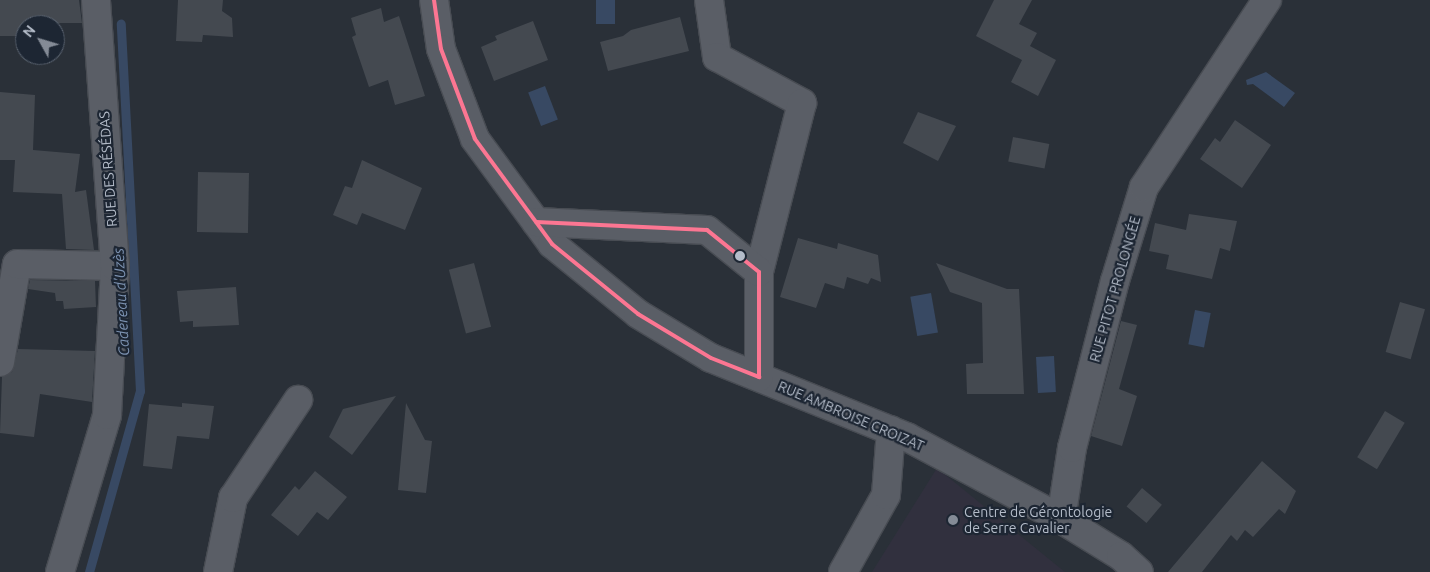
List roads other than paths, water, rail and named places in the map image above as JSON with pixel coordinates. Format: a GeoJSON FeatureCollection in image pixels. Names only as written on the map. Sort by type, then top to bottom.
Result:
{"type":"FeatureCollection","features":[{"type":"Feature","properties":{"kind":"street","name":"RUE DES RÉSÉDAS"},"geometry":{"type":"LineString","coordinates":[[60,572],[107,414],[115,266],[96,0]]}},
{"type":"Feature","properties":{"kind":"street","name":"RUE AMBROISE CROIZAT"},"geometry":{"type":"LineString","coordinates":[[434,0],[440,49],[475,139],[552,244],[638,314],[711,358],[891,430],[1061,519]]}},
{"type":"Feature","properties":{"kind":"street"},"geometry":{"type":"LineString","coordinates":[[709,0],[717,57],[802,103],[759,272],[759,377]]}},
{"type":"Feature","properties":{"kind":"street","name":"RUE PITOT PROLONGÉE"},"geometry":{"type":"LineString","coordinates":[[1061,519],[1072,448],[1115,281],[1144,187],[1267,0]]}},
{"type":"Feature","properties":{"kind":"street"},"geometry":{"type":"LineString","coordinates":[[536,222],[707,230],[759,272]]}},
{"type":"Feature","properties":{"kind":"street"},"geometry":{"type":"LineString","coordinates":[[0,362],[17,264],[115,266]]}},
{"type":"Feature","properties":{"kind":"street"},"geometry":{"type":"LineString","coordinates":[[218,572],[233,498],[298,400]]}},
{"type":"Feature","properties":{"kind":"street"},"geometry":{"type":"LineString","coordinates":[[843,572],[886,495],[891,430]]}},
{"type":"Feature","properties":{"kind":"street"},"geometry":{"type":"LineString","coordinates":[[1061,519],[1121,556],[1139,572]]}},
{"type":"Feature","properties":{"kind":"water"},"geometry":{"type":"Polygon","coordinates":[[[596,0],[615,0],[615,24],[596,24],[596,0]]]}},
{"type":"Feature","properties":{"kind":"water"},"geometry":{"type":"Polygon","coordinates":[[[1266,72],[1295,93],[1284,107],[1253,84],[1247,85],[1246,80],[1266,72]]]}},
{"type":"Feature","properties":{"kind":"water"},"geometry":{"type":"Polygon","coordinates":[[[545,86],[558,120],[541,126],[528,92],[545,86]]]}},
{"type":"Feature","properties":{"kind":"water"},"geometry":{"type":"Polygon","coordinates":[[[931,293],[938,332],[917,336],[910,297],[931,293]]]}},
{"type":"Feature","properties":{"kind":"water"},"geometry":{"type":"Polygon","coordinates":[[[1195,310],[1211,313],[1204,347],[1188,344],[1195,310]]]}},
{"type":"Feature","properties":{"kind":"water"},"geometry":{"type":"Polygon","coordinates":[[[1054,356],[1056,392],[1038,393],[1036,357],[1054,356]]]}},
{"type":"Feature","properties":{"kind":"waterway","name":"Cadereau d'Uzès"},"geometry":{"type":"LineString","coordinates":[[89,572],[140,391],[121,23]]}},
{"type":"Feature","properties":{"kind":"place","name":"Centre de Gérontologie de Serre Cavalier"},"geometry":{"type":"Point","coordinates":[953,520]}}]}
